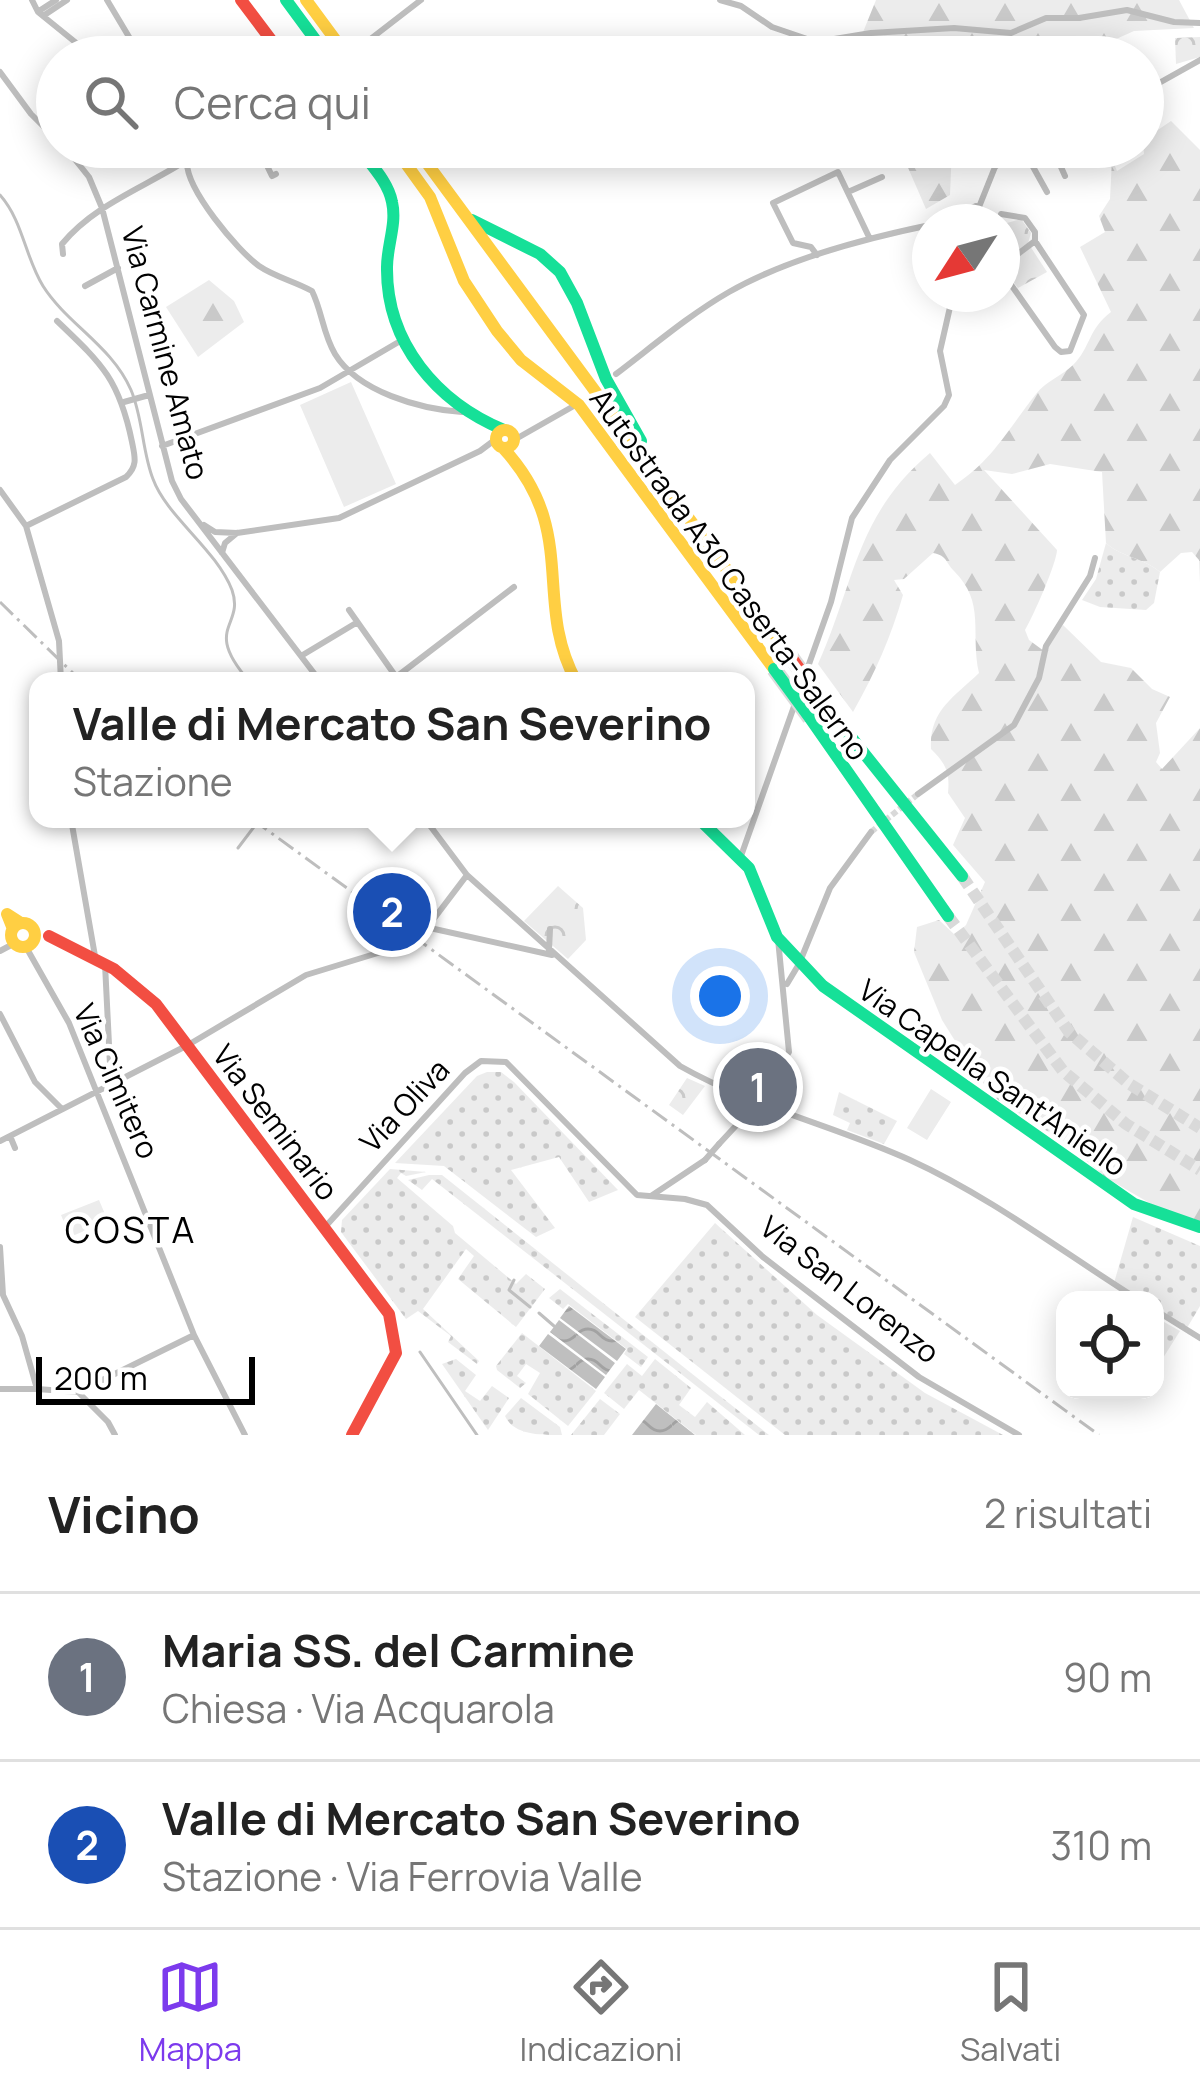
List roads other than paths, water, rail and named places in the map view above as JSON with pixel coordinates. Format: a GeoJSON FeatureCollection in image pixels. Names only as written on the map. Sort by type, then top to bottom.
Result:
{"type":"FeatureCollection","features":[{"type":"Feature","properties":{"kind":"main road"},"geometry":{"type":"LineString","coordinates":[[241,0],[268,36]]}},
{"type":"Feature","properties":{"kind":"main road"},"geometry":{"type":"LineString","coordinates":[[286,0],[313,36]]}},
{"type":"Feature","properties":{"kind":"main road"},"geometry":{"type":"LineString","coordinates":[[306,0],[333,36]]}},
{"type":"Feature","properties":{"kind":"main road"},"geometry":{"type":"LineString","coordinates":[[373,168],[393,206],[389,303],[402,340],[425,374],[503,438],[518,462],[549,530],[560,647],[572,672]]}},
{"type":"Feature","properties":{"kind":"main road","name":"Autostrada A30 Caserta-Salerno"},"geometry":{"type":"LineString","coordinates":[[409,168],[430,196],[464,281],[509,347],[579,405],[810,718],[948,916]]}},
{"type":"Feature","properties":{"kind":"main road","name":"Autostrada A30 Caserta-Salerno"},"geometry":{"type":"LineString","coordinates":[[430,168],[823,702],[962,876]]}},
{"type":"Feature","properties":{"kind":"main road"},"geometry":{"type":"LineString","coordinates":[[466,217],[540,254],[560,272],[614,394],[682,509]]}},
{"type":"Feature","properties":{"kind":"main road"},"geometry":{"type":"LineString","coordinates":[[709,828],[741,856],[759,885],[777,937]]}},
{"type":"Feature","properties":{"kind":"main road","name":"Via Cimitero"},"geometry":{"type":"LineString","coordinates":[[4,908],[23,935],[49,936],[100,962],[147,995],[188,1045]]}},
{"type":"Feature","properties":{"kind":"main road","name":"Via Capella Sant'Aniello"},"geometry":{"type":"LineString","coordinates":[[777,937],[823,986],[949,1078],[1134,1204],[1200,1227]]}},
{"type":"Feature","properties":{"kind":"main road","name":"Via Seminario"},"geometry":{"type":"LineString","coordinates":[[188,1045],[325,1227]]}},
{"type":"Feature","properties":{"kind":"main road"},"geometry":{"type":"LineString","coordinates":[[325,1227],[389,1314],[396,1339],[392,1364],[352,1435]]}},
{"type":"Feature","properties":{"kind":"street"},"geometry":{"type":"LineString","coordinates":[[32,0],[68,36]]}},
{"type":"Feature","properties":{"kind":"street"},"geometry":{"type":"LineString","coordinates":[[41,14],[56,0]]}},
{"type":"Feature","properties":{"kind":"street"},"geometry":{"type":"LineString","coordinates":[[41,14],[67,0]]}},
{"type":"Feature","properties":{"kind":"street"},"geometry":{"type":"LineString","coordinates":[[107,0],[128,36]]}},
{"type":"Feature","properties":{"kind":"street"},"geometry":{"type":"LineString","coordinates":[[374,36],[421,0]]}},
{"type":"Feature","properties":{"kind":"street"},"geometry":{"type":"LineString","coordinates":[[720,0],[797,36]]}},
{"type":"Feature","properties":{"kind":"street"},"geometry":{"type":"LineString","coordinates":[[855,36],[953,28],[1011,33],[1046,18],[1126,10],[1200,23]]}},
{"type":"Feature","properties":{"kind":"street"},"geometry":{"type":"LineString","coordinates":[[1164,80],[1200,60]]}},
{"type":"Feature","properties":{"kind":"street"},"geometry":{"type":"LineString","coordinates":[[1,78],[36,117]]}},
{"type":"Feature","properties":{"kind":"street","name":"Via Carmine Amato"},"geometry":{"type":"LineString","coordinates":[[82,168],[102,208],[145,396],[172,481],[198,522],[214,537]]}},
{"type":"Feature","properties":{"kind":"street"},"geometry":{"type":"LineString","coordinates":[[63,254],[62,244],[102,208],[174,168]]}},
{"type":"Feature","properties":{"kind":"street"},"geometry":{"type":"LineString","coordinates":[[190,168],[194,188],[246,256],[274,276],[312,291],[330,344],[351,372],[378,389],[418,404],[467,412]]}},
{"type":"Feature","properties":{"kind":"street"},"geometry":{"type":"LineString","coordinates":[[268,168],[272,176],[276,174]]}},
{"type":"Feature","properties":{"kind":"street"},"geometry":{"type":"LineString","coordinates":[[980,204],[995,168]]}},
{"type":"Feature","properties":{"kind":"street"},"geometry":{"type":"LineString","coordinates":[[1032,168],[1047,191]]}},
{"type":"Feature","properties":{"kind":"street"},"geometry":{"type":"LineString","coordinates":[[1061,168],[1065,176]]}},
{"type":"Feature","properties":{"kind":"street"},"geometry":{"type":"LineString","coordinates":[[817,256],[812,247],[793,243],[773,202],[838,172],[868,237]]}},
{"type":"Feature","properties":{"kind":"street"},"geometry":{"type":"LineString","coordinates":[[848,192],[882,177]]}},
{"type":"Feature","properties":{"kind":"street"},"geometry":{"type":"LineString","coordinates":[[1020,217],[1035,232],[1035,242],[1084,315],[1070,351],[1055,347],[1020,295]]}},
{"type":"Feature","properties":{"kind":"street"},"geometry":{"type":"LineString","coordinates":[[616,374],[727,293],[868,237],[912,228]]}},
{"type":"Feature","properties":{"kind":"street"},"geometry":{"type":"LineString","coordinates":[[1020,254],[1035,242]]}},
{"type":"Feature","properties":{"kind":"street"},"geometry":{"type":"LineString","coordinates":[[85,286],[118,268]]}},
{"type":"Feature","properties":{"kind":"street"},"geometry":{"type":"LineString","coordinates":[[755,816],[830,602],[852,518],[890,460],[944,406],[949,395],[940,352],[948,312]]}},
{"type":"Feature","properties":{"kind":"street"},"geometry":{"type":"LineString","coordinates":[[26,526],[108,487],[134,470],[136,459],[126,402],[115,382],[57,321]]}},
{"type":"Feature","properties":{"kind":"street"},"geometry":{"type":"LineString","coordinates":[[162,446],[277,406],[351,372],[402,340]]}},
{"type":"Feature","properties":{"kind":"street"},"geometry":{"type":"LineString","coordinates":[[126,402],[145,396]]}},
{"type":"Feature","properties":{"kind":"street"},"geometry":{"type":"LineString","coordinates":[[214,537],[339,518],[572,407]]}},
{"type":"Feature","properties":{"kind":"street"},"geometry":{"type":"LineString","coordinates":[[0,490],[26,526],[59,641],[61,672]]}},
{"type":"Feature","properties":{"kind":"street"},"geometry":{"type":"LineString","coordinates":[[222,553],[224,543],[237,533]]}},
{"type":"Feature","properties":{"kind":"street"},"geometry":{"type":"LineString","coordinates":[[214,537],[224,543]]}},
{"type":"Feature","properties":{"kind":"street"},"geometry":{"type":"LineString","coordinates":[[214,537],[313,672]]}},
{"type":"Feature","properties":{"kind":"street"},"geometry":{"type":"LineString","coordinates":[[918,794],[990,746],[1014,724],[1039,678],[1046,646],[1090,576],[1096,558]]}},
{"type":"Feature","properties":{"kind":"street"},"geometry":{"type":"LineString","coordinates":[[405,672],[514,586]]}},
{"type":"Feature","properties":{"kind":"street"},"geometry":{"type":"LineString","coordinates":[[349,610],[390,672]]}},
{"type":"Feature","properties":{"kind":"street"},"geometry":{"type":"LineString","coordinates":[[301,656],[356,622]]}},
{"type":"Feature","properties":{"kind":"street"},"geometry":{"type":"LineString","coordinates":[[73,828],[100,962],[111,1085]]}},
{"type":"Feature","properties":{"kind":"street"},"geometry":{"type":"LineString","coordinates":[[432,828],[467,875],[680,1066],[940,1174],[1125,1291]]}},
{"type":"Feature","properties":{"kind":"street"},"geometry":{"type":"LineString","coordinates":[[741,856],[751,828]]}},
{"type":"Feature","properties":{"kind":"street"},"geometry":{"type":"LineString","coordinates":[[785,987],[800,964],[830,888],[871,832]]}},
{"type":"Feature","properties":{"kind":"street"},"geometry":{"type":"LineString","coordinates":[[0,1142],[188,1045],[306,976],[417,941],[467,875]]}},
{"type":"Feature","properties":{"kind":"street"},"geometry":{"type":"LineString","coordinates":[[429,928],[552,952]]}},
{"type":"Feature","properties":{"kind":"street"},"geometry":{"type":"LineString","coordinates":[[550,928],[552,952]]}},
{"type":"Feature","properties":{"kind":"street"},"geometry":{"type":"LineString","coordinates":[[0,951],[23,935]]}},
{"type":"Feature","properties":{"kind":"street","name":"Via Cimitero"},"geometry":{"type":"LineString","coordinates":[[23,935],[69,1023],[194,1334],[245,1435]]}},
{"type":"Feature","properties":{"kind":"street"},"geometry":{"type":"LineString","coordinates":[[648,1198],[705,1160],[758,1102],[789,1052],[777,937]]}},
{"type":"Feature","properties":{"kind":"street"},"geometry":{"type":"LineString","coordinates":[[0,1014],[35,1082],[62,1109]]}},
{"type":"Feature","properties":{"kind":"street","name":"Via Oliva"},"geometry":{"type":"LineString","coordinates":[[325,1227],[481,1060],[506,1062],[627,1187],[648,1198]]}},
{"type":"Feature","properties":{"kind":"street"},"geometry":{"type":"LineString","coordinates":[[10,1136],[15,1148]]}},
{"type":"Feature","properties":{"kind":"street","name":"Via San Lorenzo"},"geometry":{"type":"LineString","coordinates":[[648,1198],[707,1205],[815,1299],[919,1377],[1019,1435]]}},
{"type":"Feature","properties":{"kind":"street"},"geometry":{"type":"LineString","coordinates":[[0,1247],[3,1295],[38,1388]]}},
{"type":"Feature","properties":{"kind":"street"},"geometry":{"type":"LineString","coordinates":[[1164,1316],[1200,1338]]}},
{"type":"Feature","properties":{"kind":"street"},"geometry":{"type":"LineString","coordinates":[[0,1389],[78,1392],[194,1334]]}},
{"type":"Feature","properties":{"kind":"street"},"geometry":{"type":"LineString","coordinates":[[78,1392],[115,1435]]}},
{"type":"Feature","properties":{"kind":"water"},"geometry":{"type":"Polygon","coordinates":[[[569,1306],[626,1349],[617,1361],[560,1318],[569,1306]]]}},
{"type":"Feature","properties":{"kind":"water"},"geometry":{"type":"Polygon","coordinates":[[[559,1320],[615,1363],[606,1375],[550,1332],[559,1320]]]}},
{"type":"Feature","properties":{"kind":"water"},"geometry":{"type":"Polygon","coordinates":[[[548,1334],[605,1377],[596,1389],[539,1346],[548,1334]]]}},
{"type":"Feature","properties":{"kind":"water"},"geometry":{"type":"Polygon","coordinates":[[[656,1404],[695,1435],[632,1435],[656,1404]]]}},
{"type":"Feature","properties":{"kind":"waterway"},"geometry":{"type":"LineString","coordinates":[[0,195],[14,216],[43,286],[123,374],[160,493],[225,575],[235,602],[226,638],[242,672]]}},
{"type":"Feature","properties":{"kind":"waterway"},"geometry":{"type":"LineString","coordinates":[[238,848],[253,828]]}},
{"type":"Feature","properties":{"kind":"waterway"},"geometry":{"type":"LineString","coordinates":[[514,1280],[509,1290],[530,1307]]}},
{"type":"Feature","properties":{"kind":"waterway"},"geometry":{"type":"LineString","coordinates":[[539,1313],[554,1326]]}},
{"type":"Feature","properties":{"kind":"waterway"},"geometry":{"type":"LineString","coordinates":[[420,1352],[477,1435]]}},
{"type":"Feature","properties":{"kind":"tunnel"},"geometry":{"type":"LineString","coordinates":[[871,832],[918,794]]}},
{"type":"Feature","properties":{"kind":"tunnel"},"geometry":{"type":"LineString","coordinates":[[962,876],[1069,1032],[1128,1083],[1200,1128]]}},
{"type":"Feature","properties":{"kind":"tunnel"},"geometry":{"type":"LineString","coordinates":[[948,916],[1063,1071],[1126,1124],[1200,1170]]}},
{"type":"Feature","properties":{"kind":"railway"},"geometry":{"type":"LineString","coordinates":[[0,602],[72,672]]}},
{"type":"Feature","properties":{"kind":"railway"},"geometry":{"type":"LineString","coordinates":[[264,828],[1099,1435]]}},
{"type":"Feature","properties":{"kind":"place","name":"Valle di Mercato San Severino"},"geometry":{"type":"Point","coordinates":[392,912]}},
{"type":"Feature","properties":{"kind":"place","name":"Maria SS. del Carmine"},"geometry":{"type":"Point","coordinates":[758,1087]}},
{"type":"Feature","properties":{"kind":"district","name":"COSTA"},"geometry":{"type":"Point","coordinates":[131,1229]}}]}
